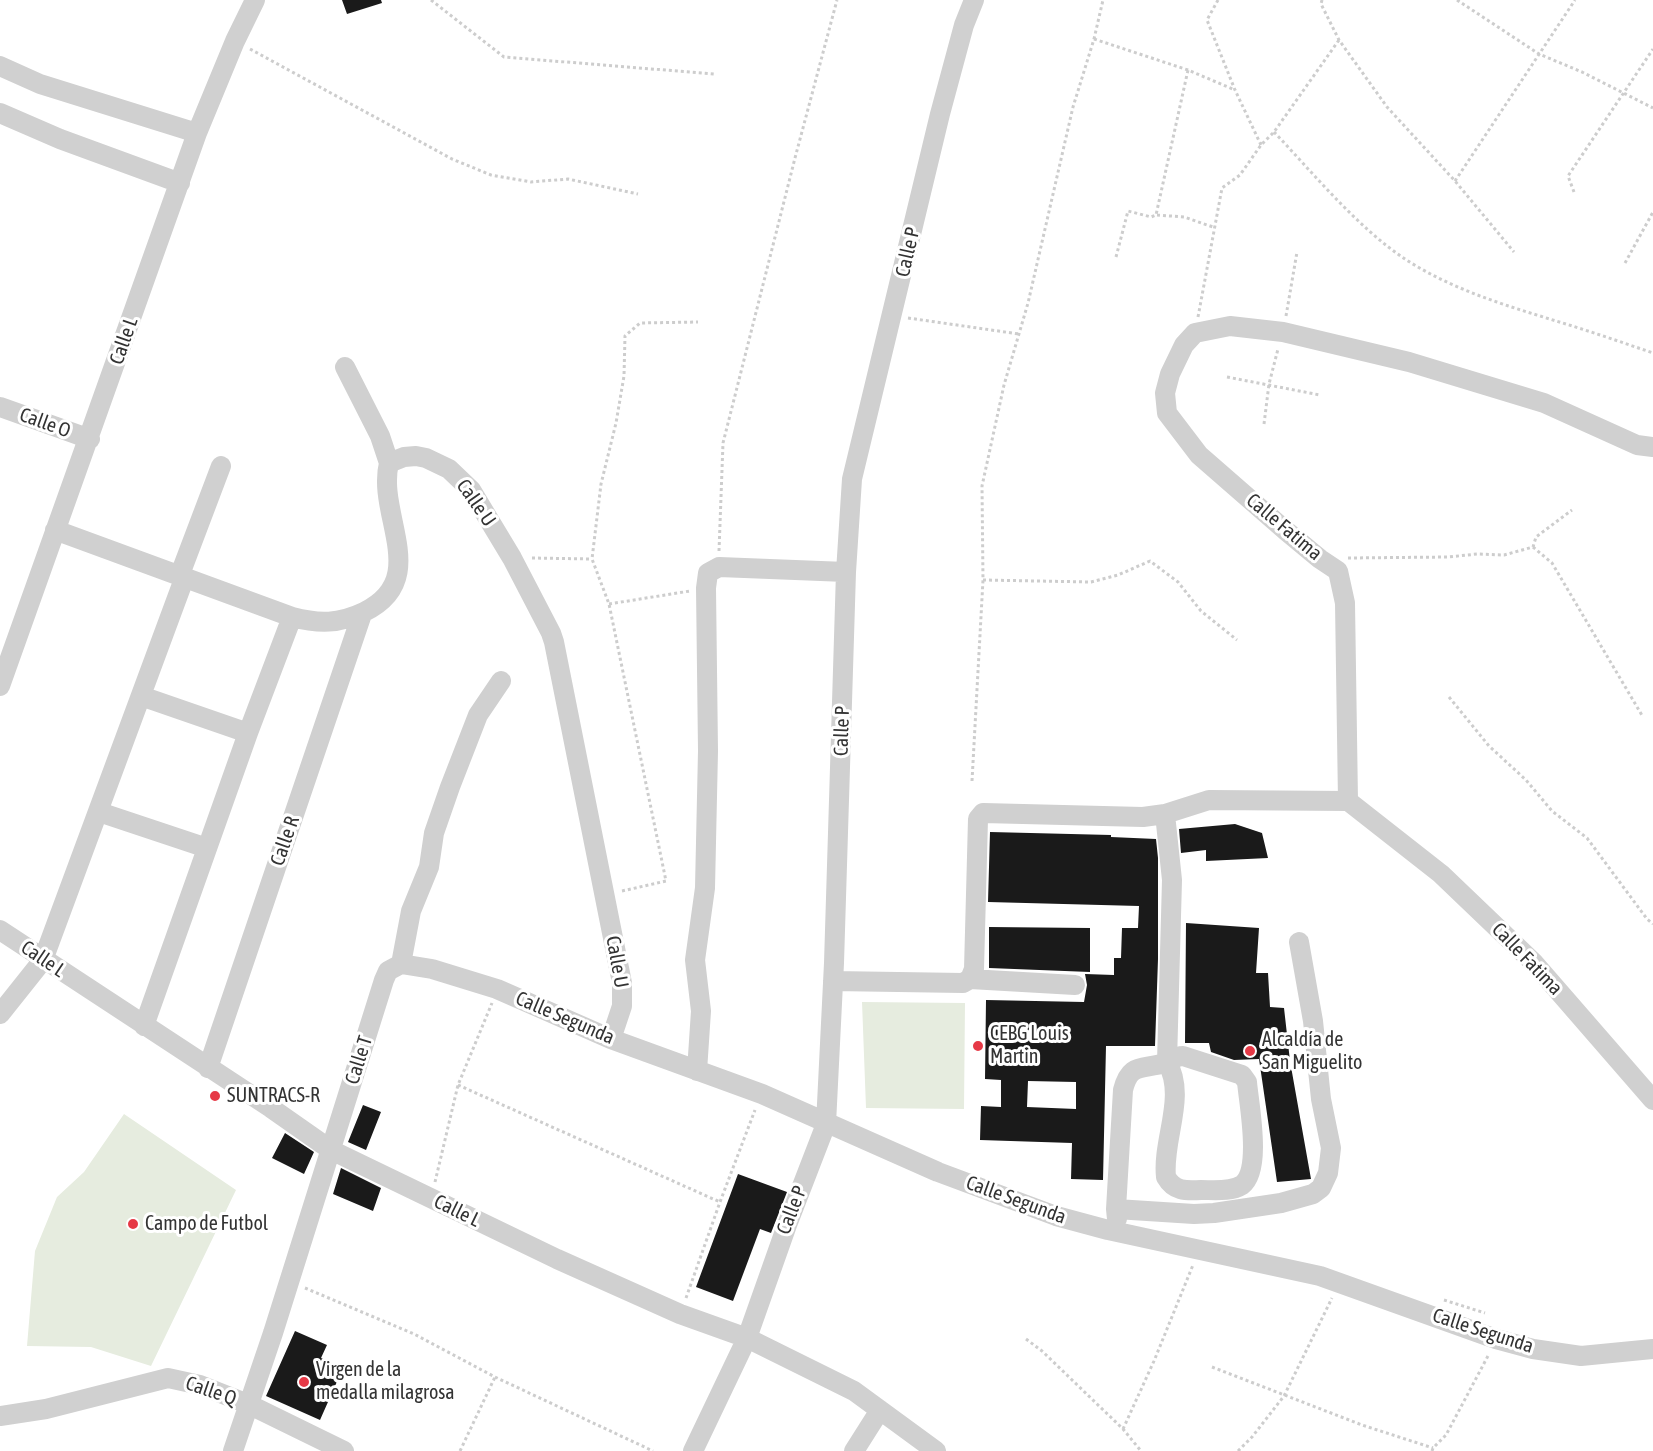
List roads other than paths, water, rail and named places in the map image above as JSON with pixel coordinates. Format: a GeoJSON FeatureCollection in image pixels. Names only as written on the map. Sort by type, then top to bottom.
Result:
{"type":"FeatureCollection","features":[{"type":"Feature","properties":{"kind":"street","name":"Calle L"},"geometry":{"type":"LineString","coordinates":[[0,686],[90,439],[197,133],[235,41],[255,0]]}},
{"type":"Feature","properties":{"kind":"street","name":"Calle P"},"geometry":{"type":"LineString","coordinates":[[693,1451],[747,1338],[826,1124],[833,981],[846,572],[852,479],[945,94],[964,25],[974,0]]}},
{"type":"Feature","properties":{"kind":"street"},"geometry":{"type":"LineString","coordinates":[[0,66],[40,84],[197,133]]}},
{"type":"Feature","properties":{"kind":"street"},"geometry":{"type":"LineString","coordinates":[[0,113],[60,139],[180,183]]}},
{"type":"Feature","properties":{"kind":"street","name":"Calle Fatima"},"geometry":{"type":"LineString","coordinates":[[1653,447],[1637,445],[1544,403],[1410,362],[1283,332],[1230,326],[1195,333],[1184,345],[1170,374],[1165,393],[1167,413],[1198,454],[1320,559],[1338,571],[1345,603],[1348,801],[1441,874],[1534,963],[1653,1100]]}},
{"type":"Feature","properties":{"kind":"street"},"geometry":{"type":"LineString","coordinates":[[55,531],[313,623],[328,623],[362,614],[380,604],[388,596],[399,570],[399,548],[386,488],[389,463],[380,436],[345,367]]}},
{"type":"Feature","properties":{"kind":"street","name":"Calle O"},"geometry":{"type":"LineString","coordinates":[[0,407],[90,439]]}},
{"type":"Feature","properties":{"kind":"street","name":"Calle U"},"geometry":{"type":"LineString","coordinates":[[389,463],[404,457],[416,456],[436,462],[449,469],[471,490],[512,558],[551,633],[623,994],[622,1006],[611,1039]]}},
{"type":"Feature","properties":{"kind":"street"},"geometry":{"type":"LineString","coordinates":[[0,1014],[43,960],[141,696],[221,466]]}},
{"type":"Feature","properties":{"kind":"street"},"geometry":{"type":"LineString","coordinates":[[697,1071],[701,1011],[695,960],[705,888],[708,751],[706,588],[708,573],[719,567],[846,572]]}},
{"type":"Feature","properties":{"kind":"street","name":"Calle R"},"geometry":{"type":"LineString","coordinates":[[208,1068],[362,614]]}},
{"type":"Feature","properties":{"kind":"street"},"geometry":{"type":"LineString","coordinates":[[144,1026],[248,733],[292,617]]}},
{"type":"Feature","properties":{"kind":"street","name":"Calle T"},"geometry":{"type":"LineString","coordinates":[[233,1451],[291,1278],[384,980],[388,971],[400,964],[411,910],[429,867],[434,832],[478,715],[501,681]]}},
{"type":"Feature","properties":{"kind":"street"},"geometry":{"type":"LineString","coordinates":[[141,696],[248,733]]}},
{"type":"Feature","properties":{"kind":"street"},"geometry":{"type":"LineString","coordinates":[[833,981],[963,984],[970,979],[974,969],[978,819],[983,813],[1143,817],[1165,814],[1209,800],[1348,801]]}},
{"type":"Feature","properties":{"kind":"street"},"geometry":{"type":"LineString","coordinates":[[99,812],[207,848]]}},
{"type":"Feature","properties":{"kind":"street"},"geometry":{"type":"LineString","coordinates":[[1165,814],[1172,880],[1167,1062],[1173,1072],[1175,1093],[1166,1176],[1170,1183],[1183,1191],[1224,1190],[1244,1183],[1250,1173],[1253,1157],[1247,1082],[1242,1074],[1183,1056],[1177,1056],[1167,1062],[1134,1069],[1129,1074],[1123,1090],[1117,1214],[1214,1213],[1281,1203],[1313,1194],[1321,1188],[1329,1173],[1331,1148],[1321,1099],[1313,1021],[1299,942]]}},
{"type":"Feature","properties":{"kind":"street","name":"Calle L"},"geometry":{"type":"LineString","coordinates":[[0,930],[331,1150],[557,1259],[680,1314],[747,1338],[854,1391],[936,1451]]}},
{"type":"Feature","properties":{"kind":"street","name":"Calle Segunda"},"geometry":{"type":"LineString","coordinates":[[400,964],[432,969],[497,989],[611,1039],[762,1094],[938,1172],[1056,1216],[1108,1230],[1340,1281],[1496,1339],[1533,1349],[1581,1356],[1653,1349]]}},
{"type":"Feature","properties":{"kind":"street"},"geometry":{"type":"LineString","coordinates":[[970,979],[1075,985]]}},
{"type":"Feature","properties":{"kind":"street","name":"Calle Q"},"geometry":{"type":"LineString","coordinates":[[0,1416],[46,1409],[168,1378],[200,1385],[248,1404],[344,1451]]}},
{"type":"Feature","properties":{"kind":"street"},"geometry":{"type":"LineString","coordinates":[[854,1451],[880,1410]]}},
{"type":"Feature","properties":{"kind":"place","name":"CEBG Louis Martin"},"geometry":{"type":"Point","coordinates":[978,1046]}},
{"type":"Feature","properties":{"kind":"place","name":"Alcaldía de San Miguelito"},"geometry":{"type":"Point","coordinates":[1250,1051]}},
{"type":"Feature","properties":{"kind":"place","name":"SUNTRACS-R"},"geometry":{"type":"Point","coordinates":[215,1096]}},
{"type":"Feature","properties":{"kind":"place","name":"Campo de Futbol"},"geometry":{"type":"Point","coordinates":[133,1224]}},
{"type":"Feature","properties":{"kind":"place","name":"Virgen de la medalla milagrosa"},"geometry":{"type":"Point","coordinates":[304,1382]}}]}
